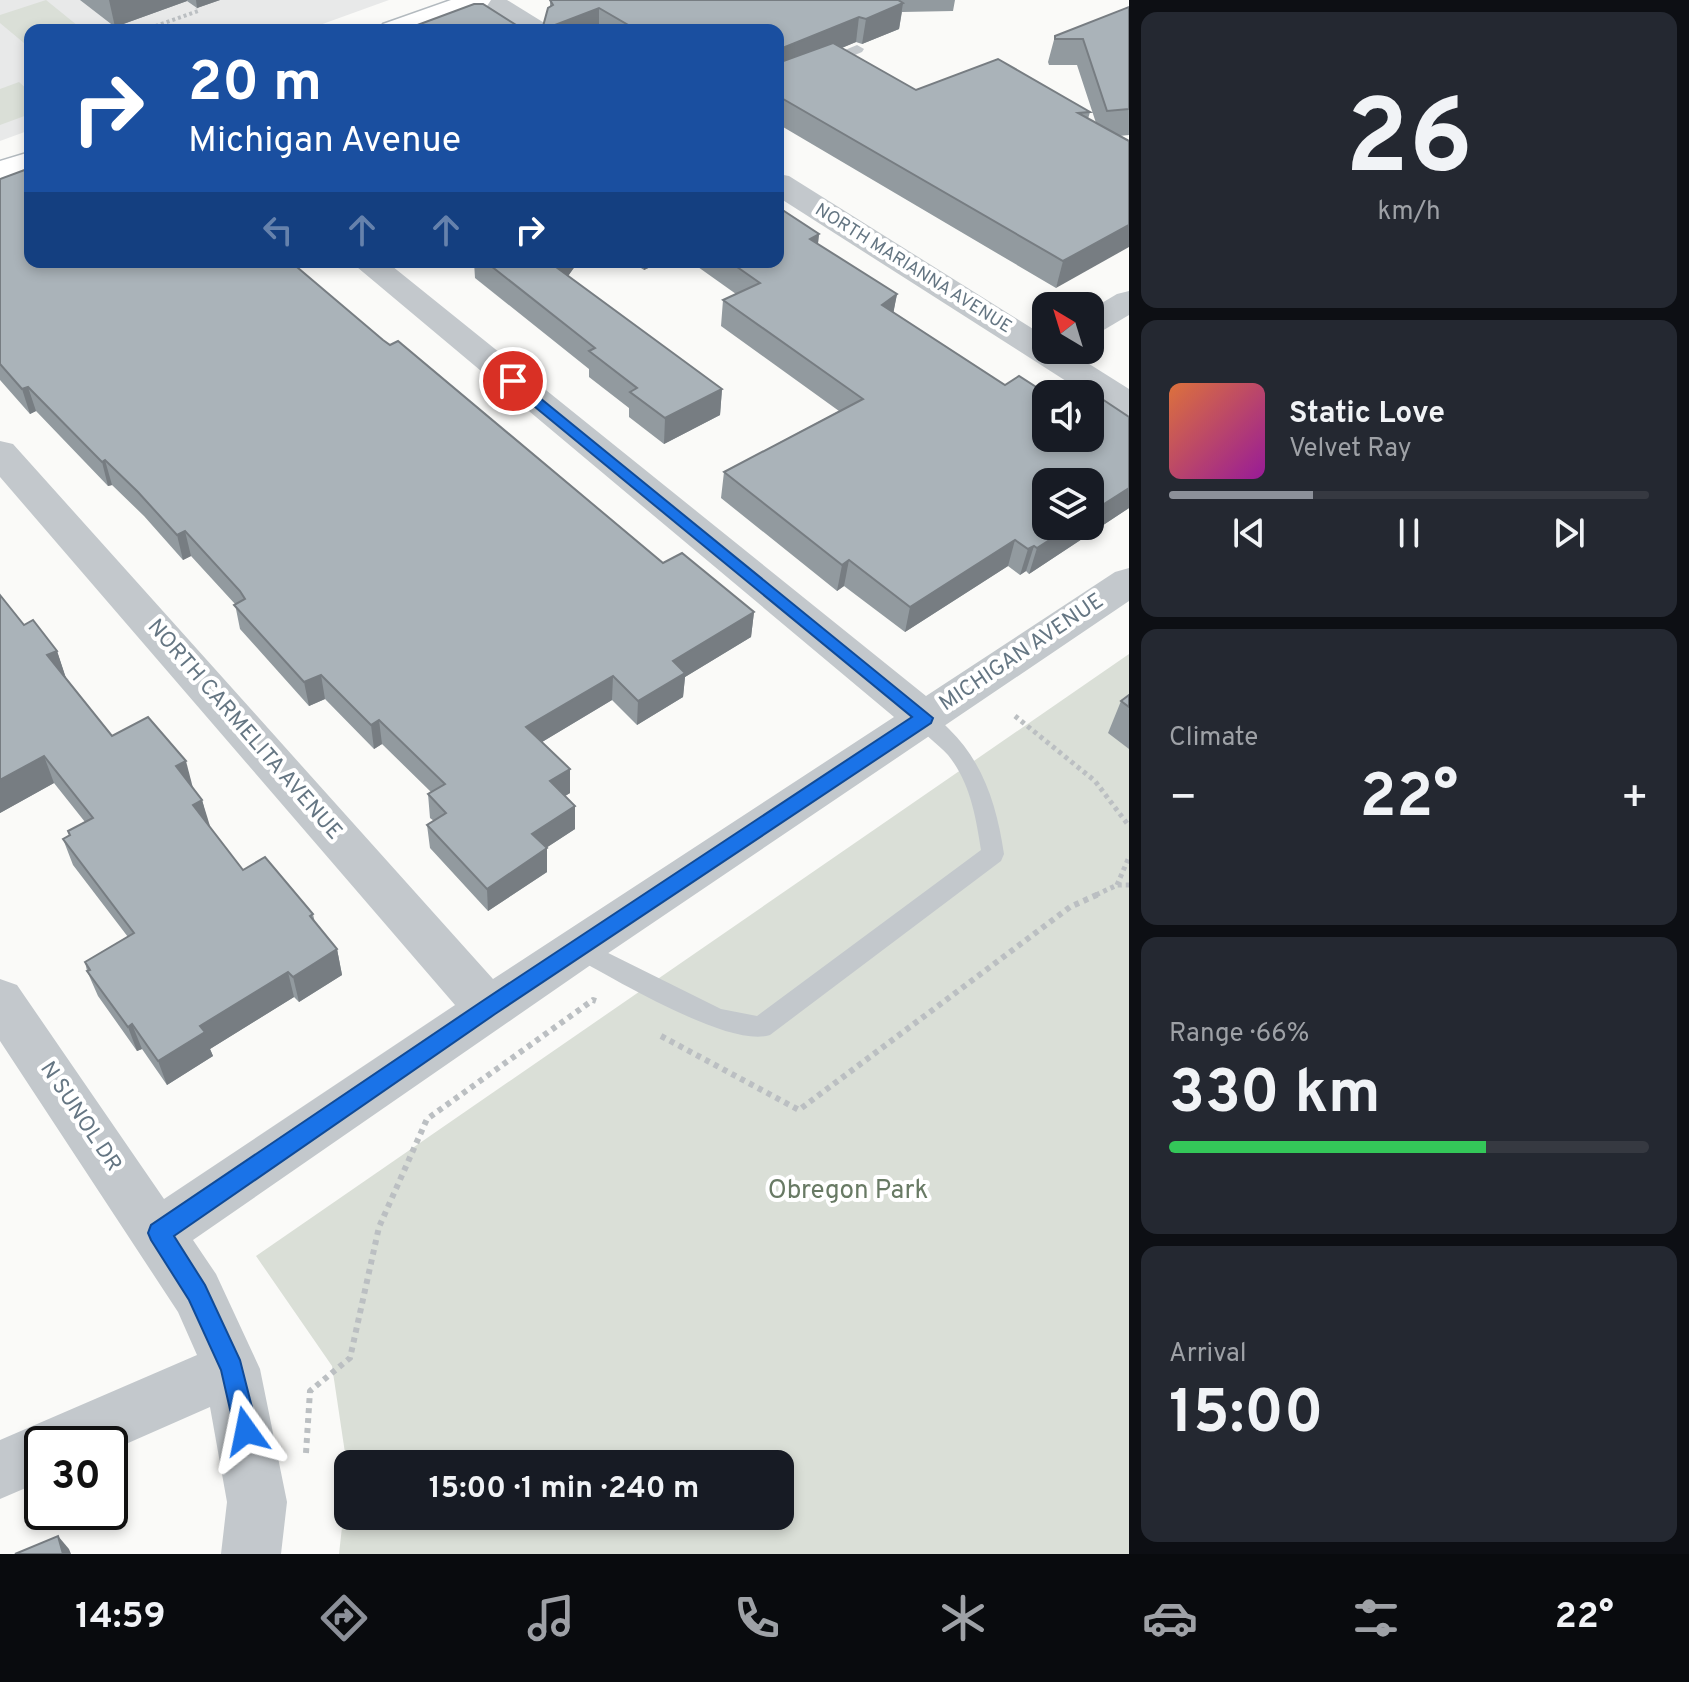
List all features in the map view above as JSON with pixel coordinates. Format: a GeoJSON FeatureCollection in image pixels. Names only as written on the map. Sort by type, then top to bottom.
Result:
{"type":"FeatureCollection","features":[{"type":"Feature","properties":{"kind":"main road"},"geometry":{"type":"LineString","coordinates":[[410,24],[477,0]]}},
{"type":"Feature","properties":{"kind":"main road"},"geometry":{"type":"LineString","coordinates":[[0,172],[24,163]]}},
{"type":"Feature","properties":{"kind":"street"},"geometry":{"type":"LineString","coordinates":[[488,0],[526,24]]}},
{"type":"Feature","properties":{"kind":"street","name":"NORTH MARIANNA AVENUE"},"geometry":{"type":"LineString","coordinates":[[784,187],[1032,342]]}},
{"type":"Feature","properties":{"kind":"street"},"geometry":{"type":"LineString","coordinates":[[374,268],[924,718]]}},
{"type":"Feature","properties":{"kind":"street"},"geometry":{"type":"LineString","coordinates":[[1104,316],[1129,301]]}},
{"type":"Feature","properties":{"kind":"street","name":"NORTH MARIANNA AVENUE"},"geometry":{"type":"LineString","coordinates":[[1066,364],[1129,405]]}},
{"type":"Feature","properties":{"kind":"street","name":"NORTH CARMELITA AVENUE"},"geometry":{"type":"LineString","coordinates":[[0,453],[488,1008]]}},
{"type":"Feature","properties":{"kind":"street","name":"MICHIGAN AVENUE"},"geometry":{"type":"LineString","coordinates":[[159,1233],[488,1008],[1129,582]]}},
{"type":"Feature","properties":{"kind":"street","name":"N SUNOL DR"},"geometry":{"type":"LineString","coordinates":[[0,1000],[197,1293],[232,1369],[257,1502],[251,1554]]}},
{"type":"Feature","properties":{"kind":"street"},"geometry":{"type":"LineString","coordinates":[[101,1426],[232,1369]]}},
{"type":"Feature","properties":{"kind":"street"},"geometry":{"type":"LineString","coordinates":[[0,1470],[24,1459]]}},
{"type":"Feature","properties":{"kind":"lane"},"geometry":{"type":"LineString","coordinates":[[784,80],[857,49]]}},
{"type":"Feature","properties":{"kind":"lane"},"geometry":{"type":"LineString","coordinates":[[578,948],[717,1019],[761,1027],[993,854],[987,817],[973,780],[960,755],[924,718]]}},
{"type":"Feature","properties":{"kind":"path"},"geometry":{"type":"LineString","coordinates":[[161,24],[198,11],[197,8]]}},
{"type":"Feature","properties":{"kind":"path"},"geometry":{"type":"LineString","coordinates":[[1015,716],[1095,781],[1129,826]]}},
{"type":"Feature","properties":{"kind":"path"},"geometry":{"type":"LineString","coordinates":[[1117,885],[1129,857]]}},
{"type":"Feature","properties":{"kind":"path"},"geometry":{"type":"LineString","coordinates":[[652,1032],[799,1110],[1070,907],[1117,885],[1129,885]]}},
{"type":"Feature","properties":{"kind":"path"},"geometry":{"type":"LineString","coordinates":[[306,1465],[310,1391],[350,1358],[379,1227],[427,1119],[593,1000],[603,1005]]}},
{"type":"Feature","properties":{"kind":"shaded area"},"geometry":{"type":"Polygon","coordinates":[[[0,0],[389,0],[323,24],[24,24],[24,132],[0,141],[0,0]]]}},
{"type":"Feature","properties":{"kind":"green space"},"geometry":{"type":"Polygon","coordinates":[[[46,0],[76,24],[24,24],[24,43],[0,23],[0,15],[46,0]]]}},
{"type":"Feature","properties":{"kind":"green space"},"geometry":{"type":"Polygon","coordinates":[[[19,82],[24,87],[24,116],[0,125],[0,89],[19,82]]]}},
{"type":"Feature","properties":{"kind":"green space","name":"Obregon Park"},"geometry":{"type":"Polygon","coordinates":[[[1129,654],[1129,1554],[339,1554],[342,1530],[794,1530],[794,1450],[345,1450],[332,1366],[256,1256],[1129,654]]]}},
{"type":"Feature","properties":{"kind":"building"},"geometry":{"type":"Polygon","coordinates":[[[550,0],[898,0],[903,3],[784,47],[784,24],[627,24],[599,8],[558,24],[544,24],[548,8],[553,5],[550,0]]]}},
{"type":"Feature","properties":{"kind":"building"},"geometry":{"type":"Polygon","coordinates":[[[474,4],[483,4],[515,24],[420,24],[474,4]]]}},
{"type":"Feature","properties":{"kind":"building"},"geometry":{"type":"Polygon","coordinates":[[[1129,7],[1129,109],[1107,111],[1083,39],[1055,39],[1055,36],[1129,7]]]}},
{"type":"Feature","properties":{"kind":"building"},"geometry":{"type":"Polygon","coordinates":[[[833,43],[916,90],[998,59],[1090,112],[1078,113],[1129,141],[1129,225],[1063,261],[784,99],[784,61],[833,43]]]}},
{"type":"Feature","properties":{"kind":"building"},"geometry":{"type":"Polygon","coordinates":[[[24,170],[24,268],[298,268],[383,340],[390,345],[398,341],[663,563],[682,553],[754,612],[673,661],[685,673],[638,701],[613,676],[526,727],[570,769],[550,781],[575,806],[532,834],[547,848],[487,889],[427,825],[446,813],[428,794],[445,784],[379,720],[371,725],[321,675],[304,682],[234,605],[245,599],[240,591],[185,531],[177,535],[105,460],[102,462],[28,387],[22,389],[0,364],[0,179],[24,170]]]}},
{"type":"Feature","properties":{"kind":"building"},"geometry":{"type":"Polygon","coordinates":[[[784,211],[819,234],[810,239],[897,294],[882,305],[1005,385],[1019,376],[1032,384],[1032,452],[1104,452],[1104,400],[1129,417],[1129,488],[1104,504],[1104,468],[1032,468],[1032,540],[1049,540],[1037,548],[1028,549],[1015,540],[910,607],[849,560],[842,565],[724,472],[863,399],[723,300],[760,283],[739,268],[784,268],[784,211]]]}},
{"type":"Feature","properties":{"kind":"building"},"geometry":{"type":"Polygon","coordinates":[[[494,268],[557,268],[722,389],[665,418],[630,392],[637,388],[589,351],[595,348],[494,268]]]}},
{"type":"Feature","properties":{"kind":"building"},"geometry":{"type":"Polygon","coordinates":[[[0,595],[24,625],[33,620],[57,651],[47,655],[112,736],[148,717],[186,761],[176,766],[202,800],[193,805],[243,870],[265,857],[313,914],[310,916],[337,949],[293,977],[288,972],[200,1026],[205,1032],[158,1061],[132,1024],[128,1027],[87,971],[90,970],[85,962],[134,933],[63,839],[70,835],[68,831],[93,818],[44,756],[0,780],[0,595]]]}},
{"type":"Feature","properties":{"kind":"building"},"geometry":{"type":"Polygon","coordinates":[[[1129,695],[1129,707],[1121,701],[1129,695]]]}},
{"type":"Feature","properties":{"kind":"building"},"geometry":{"type":"Polygon","coordinates":[[[58,1536],[63,1554],[15,1554],[58,1536]]]}},
{"type":"Feature","properties":{"kind":"route"},"geometry":{"type":"LineString","coordinates":[[246,1431],[232,1369],[197,1293],[159,1233],[488,1008],[924,718],[513,381]]}}]}
